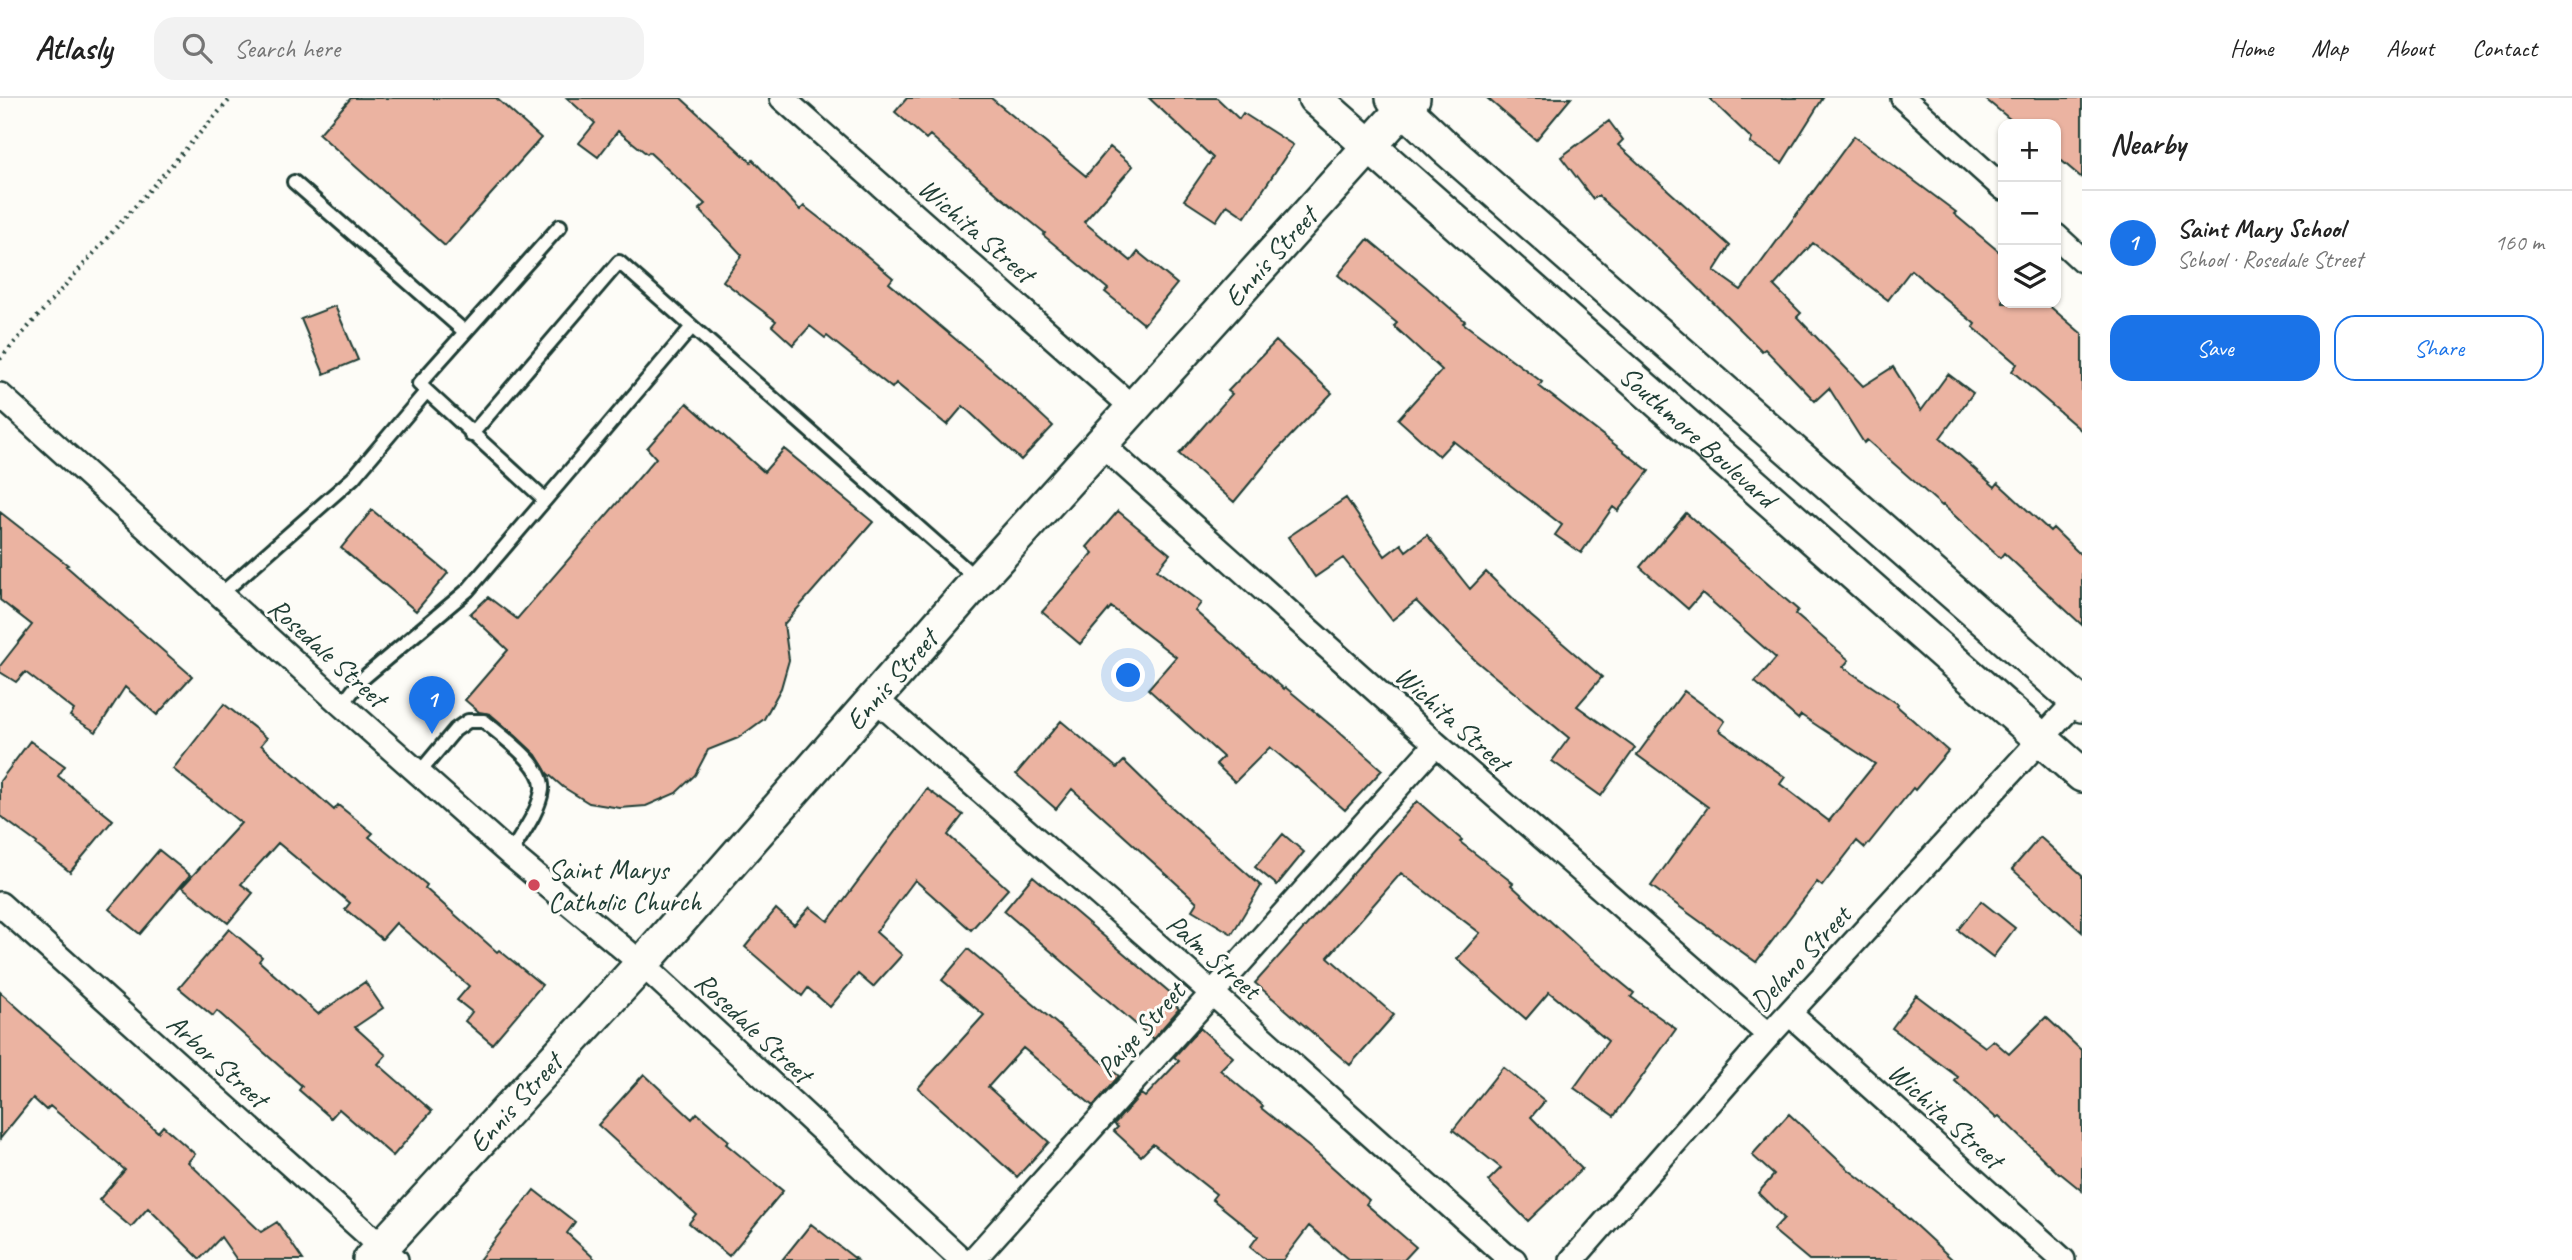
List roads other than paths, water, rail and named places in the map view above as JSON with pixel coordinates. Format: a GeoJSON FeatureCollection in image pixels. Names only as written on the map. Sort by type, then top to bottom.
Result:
{"type":"FeatureCollection","features":[{"type":"Feature","properties":{"kind":"street","name":"Wichita Street"},"geometry":{"type":"LineString","coordinates":[[782,98],[1132,407]]}},
{"type":"Feature","properties":{"kind":"street","name":"Southmore Boulevard"},"geometry":{"type":"LineString","coordinates":[[1315,98],[2082,775]]}},
{"type":"Feature","properties":{"kind":"street"},"geometry":{"type":"LineString","coordinates":[[1903,98],[1998,184]]}},
{"type":"Feature","properties":{"kind":"street","name":"Ennis Street"},"geometry":{"type":"LineString","coordinates":[[383,1256],[642,964],[873,697],[1368,147],[1404,101]]}},
{"type":"Feature","properties":{"kind":"street","name":"Southmore Boulevard"},"geometry":{"type":"LineString","coordinates":[[1404,101],[1466,165],[2079,703]]}},
{"type":"Feature","properties":{"kind":"street"},"geometry":{"type":"LineString","coordinates":[[2061,241],[2082,260]]}},
{"type":"Feature","properties":{"kind":"street","name":"Rosedale Street"},"geometry":{"type":"LineString","coordinates":[[0,394],[342,705],[510,853],[642,964],[962,1260]]}},
{"type":"Feature","properties":{"kind":"street","name":"Wichita Street"},"geometry":{"type":"LineString","coordinates":[[1100,443],[1436,744],[1769,1035]]}},
{"type":"Feature","properties":{"kind":"street","name":"Palm Street"},"geometry":{"type":"LineString","coordinates":[[873,697],[1514,1260]]}},
{"type":"Feature","properties":{"kind":"street","name":"Delano Street"},"geometry":{"type":"LineString","coordinates":[[1572,1260],[1769,1035],[2041,738],[2079,703]]}},
{"type":"Feature","properties":{"kind":"street","name":"Paige Street"},"geometry":{"type":"LineString","coordinates":[[973,1260],[1436,744]]}},
{"type":"Feature","properties":{"kind":"street","name":"Arbor Street"},"geometry":{"type":"LineString","coordinates":[[0,904],[383,1256]]}},
{"type":"Feature","properties":{"kind":"street","name":"Wichita Street"},"geometry":{"type":"LineString","coordinates":[[1790,1014],[2063,1260]]}},
{"type":"Feature","properties":{"kind":"lane"},"geometry":{"type":"LineString","coordinates":[[294,182],[465,332]]}},
{"type":"Feature","properties":{"kind":"lane"},"geometry":{"type":"LineString","coordinates":[[545,500],[471,435],[419,384],[560,226]]}},
{"type":"Feature","properties":{"kind":"lane"},"geometry":{"type":"LineString","coordinates":[[471,435],[619,262],[978,580]]}},
{"type":"Feature","properties":{"kind":"lane"},"geometry":{"type":"LineString","coordinates":[[342,705],[362,680],[468,590],[692,327]]}},
{"type":"Feature","properties":{"kind":"lane"},"geometry":{"type":"LineString","coordinates":[[220,594],[353,478],[426,392]]}},
{"type":"Feature","properties":{"kind":"lane"},"geometry":{"type":"LineString","coordinates":[[419,773],[455,730],[468,721],[484,721],[515,748],[536,767],[542,788],[534,812],[510,853]]}},
{"type":"Feature","properties":{"kind":"place","name":"Saint Mary School"},"geometry":{"type":"Point","coordinates":[432,734]}},
{"type":"Feature","properties":{"kind":"place","name":"Saint Marys Catholic Church"},"geometry":{"type":"Point","coordinates":[534,885]}}]}
